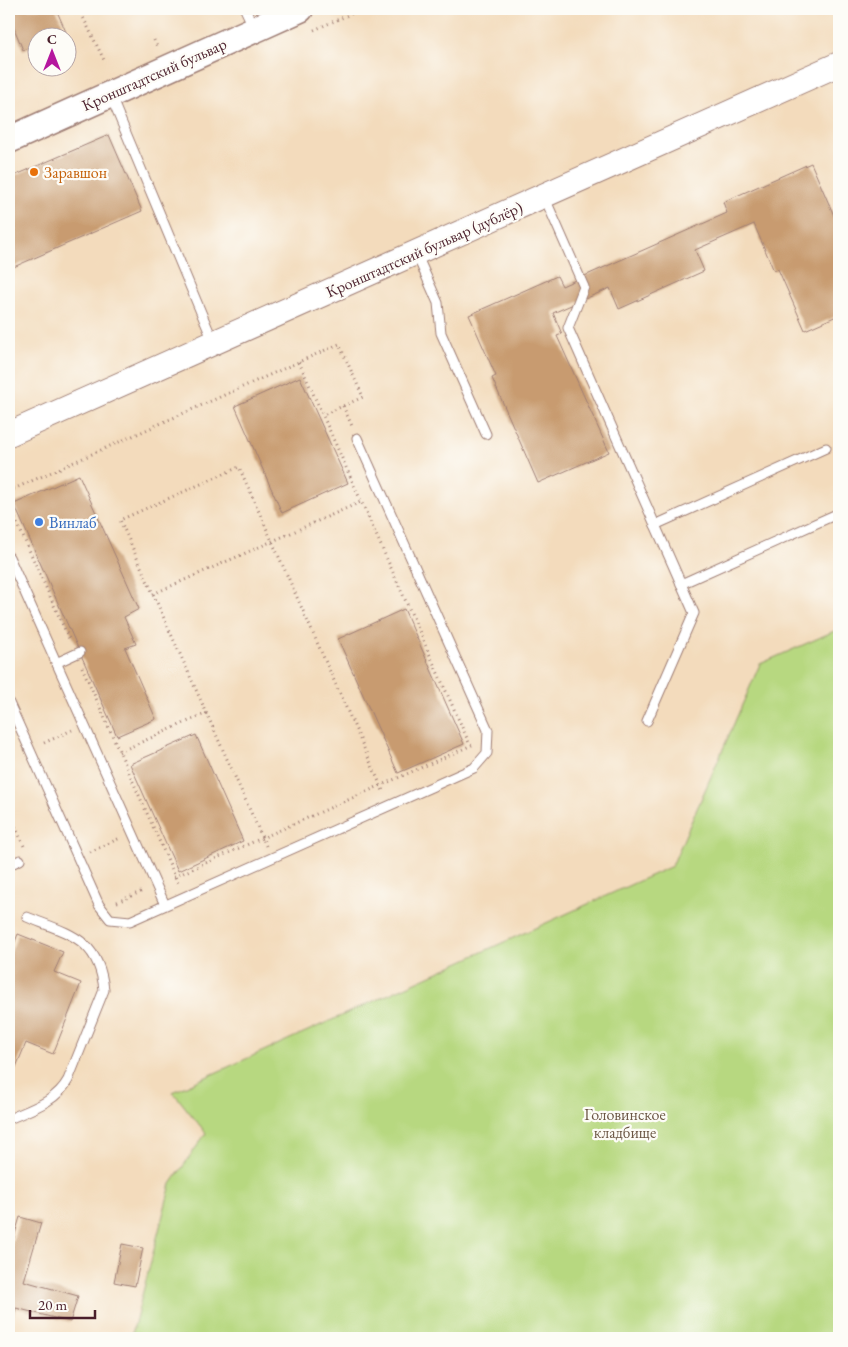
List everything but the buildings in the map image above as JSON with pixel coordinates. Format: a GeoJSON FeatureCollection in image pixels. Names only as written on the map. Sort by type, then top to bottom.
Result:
{"type":"FeatureCollection","features":[{"type":"Feature","properties":{"kind":"main road","name":"Кронштадтский бульвар"},"geometry":{"type":"LineString","coordinates":[[9,140],[110,94],[250,19],[300,9]]}},
{"type":"Feature","properties":{"kind":"street","name":"Кронштадтский бульвар (дублёр)"},"geometry":{"type":"LineString","coordinates":[[9,434],[839,64]]}},
{"type":"Feature","properties":{"kind":"lane"},"geometry":{"type":"LineString","coordinates":[[110,94],[214,343]]}},
{"type":"Feature","properties":{"kind":"lane"},"geometry":{"type":"LineString","coordinates":[[544,196],[584,287],[568,328],[694,613],[647,721]]}},
{"type":"Feature","properties":{"kind":"lane"},"geometry":{"type":"LineString","coordinates":[[416,253],[438,303],[442,333],[486,434]]}},
{"type":"Feature","properties":{"kind":"lane"},"geometry":{"type":"LineString","coordinates":[[9,703],[99,906],[110,918],[130,921],[474,768],[487,753],[488,730],[357,438]]}},
{"type":"Feature","properties":{"kind":"lane"},"geometry":{"type":"LineString","coordinates":[[655,525],[826,448]]}},
{"type":"Feature","properties":{"kind":"lane"},"geometry":{"type":"LineString","coordinates":[[681,584],[839,513]]}},
{"type":"Feature","properties":{"kind":"lane"},"geometry":{"type":"LineString","coordinates":[[9,557],[164,906]]}},
{"type":"Feature","properties":{"kind":"lane"},"geometry":{"type":"LineString","coordinates":[[56,663],[78,653]]}},
{"type":"Feature","properties":{"kind":"lane"},"geometry":{"type":"LineString","coordinates":[[9,865],[20,860]]}},
{"type":"Feature","properties":{"kind":"lane"},"geometry":{"type":"LineString","coordinates":[[9,1119],[54,1098],[64,1087],[104,990],[103,975],[99,963],[81,941],[74,936],[26,917]]}},
{"type":"Feature","properties":{"kind":"path"},"geometry":{"type":"LineString","coordinates":[[79,9],[105,62]]}},
{"type":"Feature","properties":{"kind":"path"},"geometry":{"type":"LineString","coordinates":[[154,40],[159,49]]}},
{"type":"Feature","properties":{"kind":"path"},"geometry":{"type":"LineString","coordinates":[[9,491],[339,344],[363,397],[323,415]]}},
{"type":"Feature","properties":{"kind":"path"},"geometry":{"type":"LineString","coordinates":[[299,362],[470,745]]}},
{"type":"Feature","properties":{"kind":"path"},"geometry":{"type":"LineString","coordinates":[[343,406],[357,438]]}},
{"type":"Feature","properties":{"kind":"path"},"geometry":{"type":"LineString","coordinates":[[271,858],[120,520],[239,467],[390,805]]}},
{"type":"Feature","properties":{"kind":"path"},"geometry":{"type":"LineString","coordinates":[[153,594],[382,492]]}},
{"type":"Feature","properties":{"kind":"path"},"geometry":{"type":"LineString","coordinates":[[9,505],[78,653],[119,752],[184,897]]}},
{"type":"Feature","properties":{"kind":"path"},"geometry":{"type":"LineString","coordinates":[[100,760],[207,713]]}},
{"type":"Feature","properties":{"kind":"path"},"geometry":{"type":"LineString","coordinates":[[29,750],[104,716]]}},
{"type":"Feature","properties":{"kind":"path"},"geometry":{"type":"LineString","coordinates":[[102,909],[488,738]]}},
{"type":"Feature","properties":{"kind":"path"},"geometry":{"type":"LineString","coordinates":[[9,812],[24,847],[25,852],[20,860]]}},
{"type":"Feature","properties":{"kind":"path"},"geometry":{"type":"LineString","coordinates":[[78,857],[152,824]]}},
{"type":"Feature","properties":{"kind":"green space","name":"Головинское кладбище"},"geometry":{"type":"Polygon","coordinates":[[[839,629],[839,1338],[131,1338],[171,1184],[206,1133],[173,1092],[672,866],[760,664],[839,629]]]}},
{"type":"Feature","properties":{"kind":"place","name":"Заравшон"},"geometry":{"type":"Point","coordinates":[34,172]}},
{"type":"Feature","properties":{"kind":"place","name":"Винлаб"},"geometry":{"type":"Point","coordinates":[39,522]}}]}
